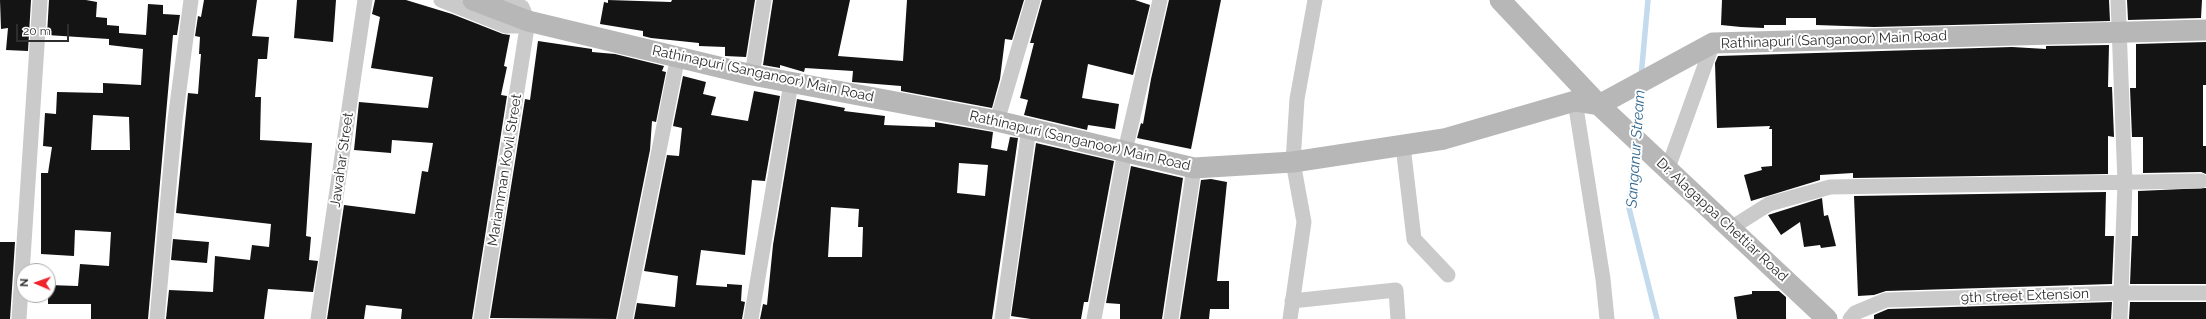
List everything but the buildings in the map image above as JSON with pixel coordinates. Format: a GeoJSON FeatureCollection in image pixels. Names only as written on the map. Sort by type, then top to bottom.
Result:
{"type":"FeatureCollection","features":[{"type":"Feature","properties":{"kind":"street"},"geometry":{"type":"LineString","coordinates":[[19,319],[40,0]]}},
{"type":"Feature","properties":{"kind":"street"},"geometry":{"type":"LineString","coordinates":[[157,319],[175,120],[191,0]]}},
{"type":"Feature","properties":{"kind":"street","name":"Jawahar Street"},"geometry":{"type":"LineString","coordinates":[[318,319],[365,0]]}},
{"type":"Feature","properties":{"kind":"street"},"geometry":{"type":"LineString","coordinates":[[441,0],[506,26],[516,26],[528,21],[522,7],[506,0]]}},
{"type":"Feature","properties":{"kind":"street","name":"Rathinapuri (Sanganoor) Main Road"},"geometry":{"type":"LineString","coordinates":[[473,0],[528,21],[752,74],[791,83],[997,121],[1194,168],[1294,162],[1403,146],[1444,139],[1574,101],[1605,101],[1713,43],[2206,30]]}},
{"type":"Feature","properties":{"kind":"street"},"geometry":{"type":"LineString","coordinates":[[752,74],[764,0]]}},
{"type":"Feature","properties":{"kind":"street"},"geometry":{"type":"LineString","coordinates":[[997,121],[1033,0]]}},
{"type":"Feature","properties":{"kind":"street"},"geometry":{"type":"LineString","coordinates":[[1094,319],[1125,152],[1160,0]]}},
{"type":"Feature","properties":{"kind":"street"},"geometry":{"type":"LineString","coordinates":[[1290,319],[1304,222],[1294,162],[1297,99],[1315,0]]}},
{"type":"Feature","properties":{"kind":"street","name":"Dr. Alagappa Chettiar Road"},"geometry":{"type":"LineString","coordinates":[[1500,0],[1605,101],[1620,126],[1665,165],[1827,319]]}},
{"type":"Feature","properties":{"kind":"street"},"geometry":{"type":"LineString","coordinates":[[2118,0],[2125,183],[2120,319]]}},
{"type":"Feature","properties":{"kind":"street","name":"Mariamman Kovil Street"},"geometry":{"type":"LineString","coordinates":[[481,319],[528,21]]}},
{"type":"Feature","properties":{"kind":"street"},"geometry":{"type":"LineString","coordinates":[[1665,165],[1713,43]]}},
{"type":"Feature","properties":{"kind":"street"},"geometry":{"type":"LineString","coordinates":[[625,319],[678,56]]}},
{"type":"Feature","properties":{"kind":"street"},"geometry":{"type":"LineString","coordinates":[[751,319],[791,83]]}},
{"type":"Feature","properties":{"kind":"street"},"geometry":{"type":"LineString","coordinates":[[1574,101],[1603,279],[1607,319]]}},
{"type":"Feature","properties":{"kind":"street"},"geometry":{"type":"LineString","coordinates":[[1002,319],[1029,128]]}},
{"type":"Feature","properties":{"kind":"street"},"geometry":{"type":"LineString","coordinates":[[1403,146],[1414,239],[1448,275]]}},
{"type":"Feature","properties":{"kind":"street"},"geometry":{"type":"LineString","coordinates":[[1171,319],[1194,168]]}},
{"type":"Feature","properties":{"kind":"street"},"geometry":{"type":"LineString","coordinates":[[1731,228],[1769,204],[1830,187],[2201,181]]}},
{"type":"Feature","properties":{"kind":"street"},"geometry":{"type":"LineString","coordinates":[[1292,301],[1396,290],[1398,319]]}},
{"type":"Feature","properties":{"kind":"street","name":"9th street Extension"},"geometry":{"type":"LineString","coordinates":[[1850,319],[1856,313],[1886,300],[2120,293],[2206,293]]}},
{"type":"Feature","properties":{"kind":"waterway","name":"Sanganur Stream"},"geometry":{"type":"LineString","coordinates":[[1641,77],[1648,0]]}},
{"type":"Feature","properties":{"kind":"waterway","name":"Sanganur Stream"},"geometry":{"type":"LineString","coordinates":[[1636,133],[1640,89]]}},
{"type":"Feature","properties":{"kind":"waterway","name":"Sanganur Stream"},"geometry":{"type":"LineString","coordinates":[[1635,145],[1629,208],[1657,319]]}}]}
